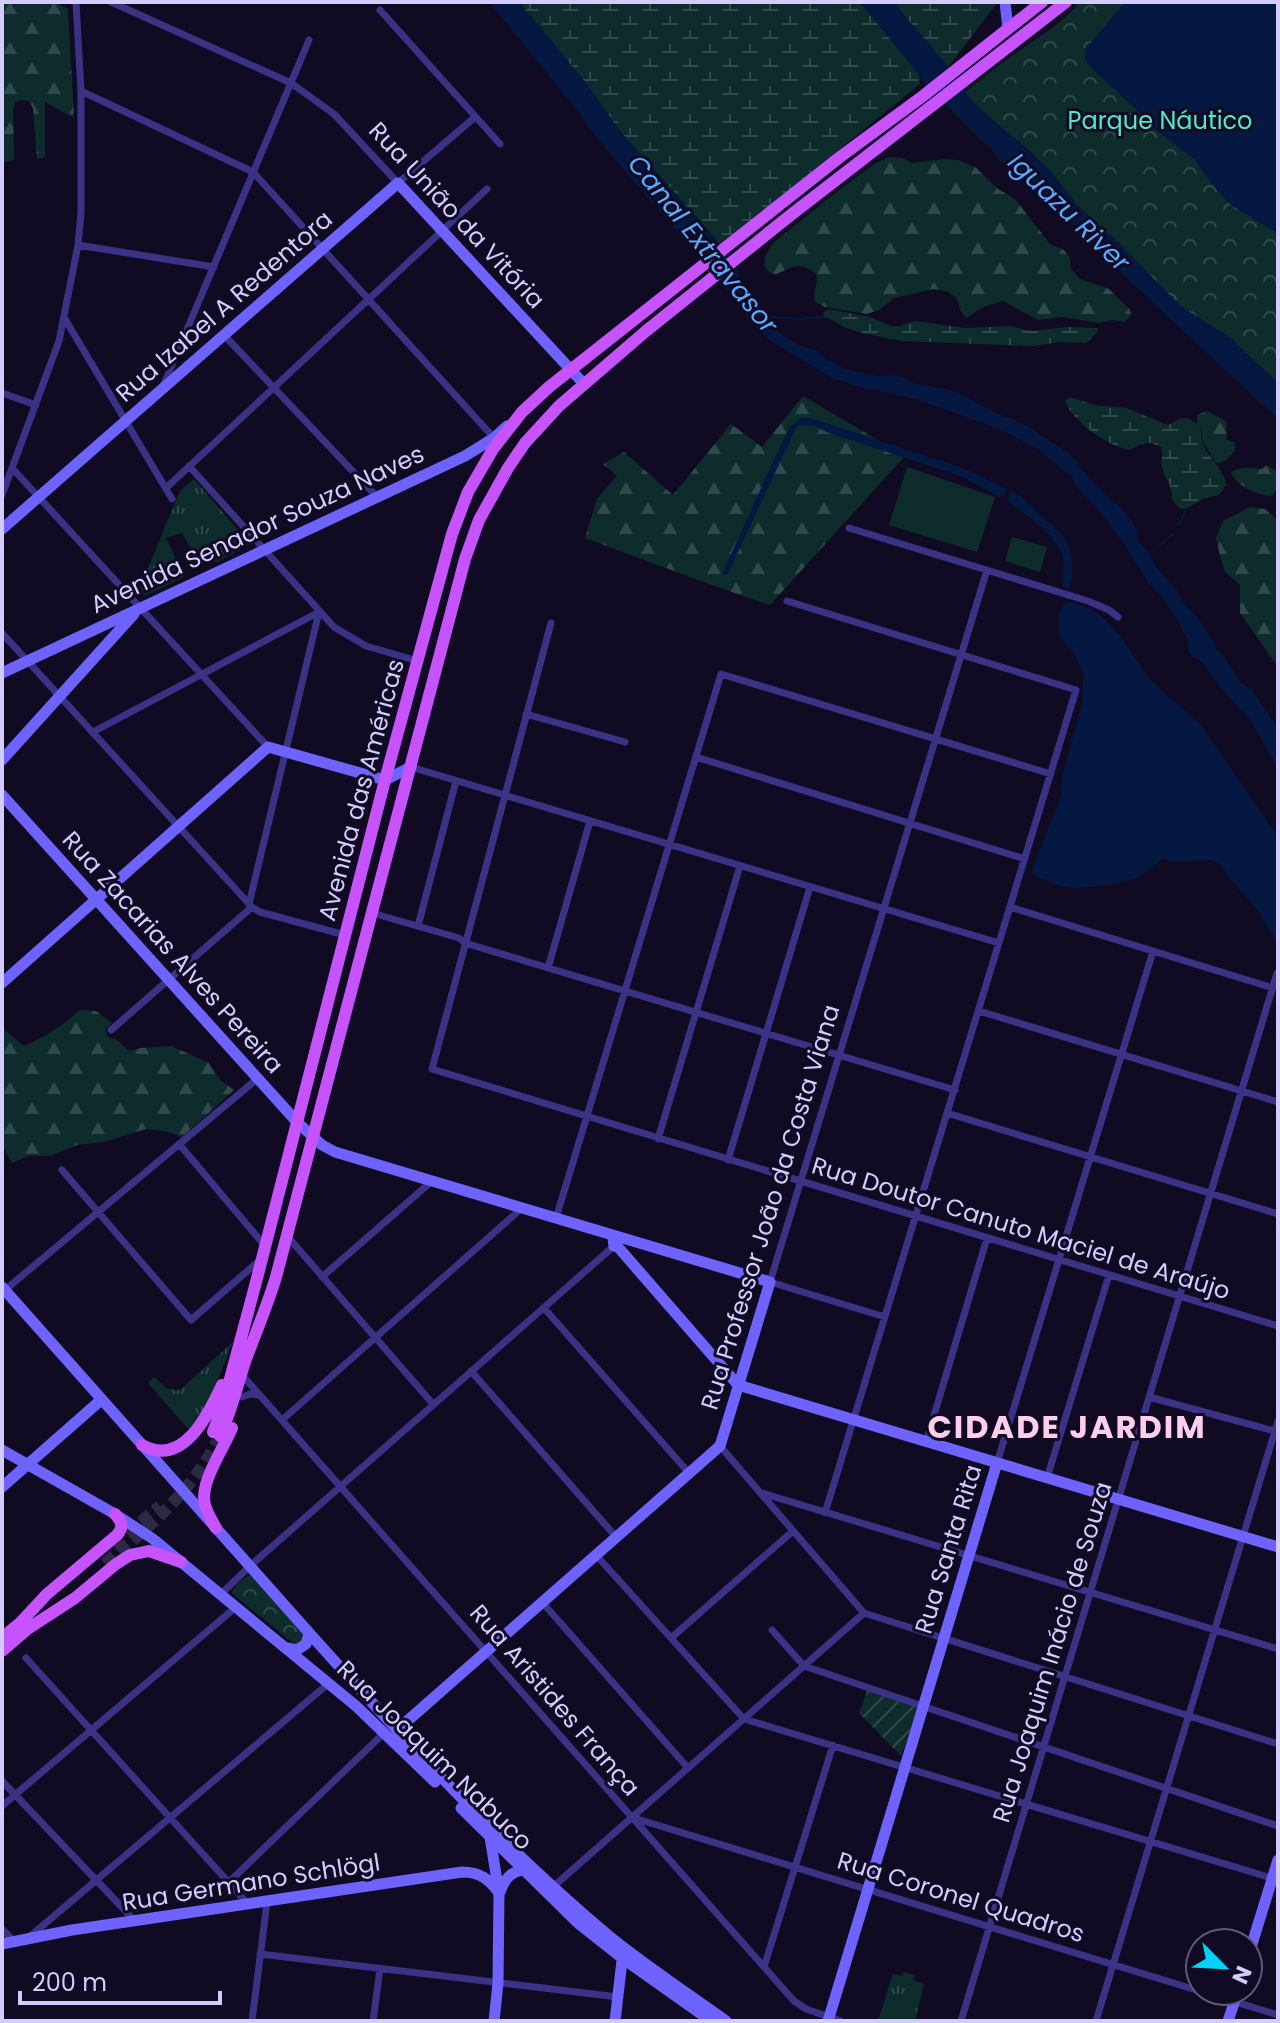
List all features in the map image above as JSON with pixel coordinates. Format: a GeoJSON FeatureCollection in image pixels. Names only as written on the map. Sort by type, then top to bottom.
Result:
{"type":"FeatureCollection","features":[{"type":"Feature","properties":{"kind":"main road"},"geometry":{"type":"LineString","coordinates":[[1005,2],[1008,29]]}},
{"type":"Feature","properties":{"kind":"main road","name":"Avenida das Américas"},"geometry":{"type":"LineString","coordinates":[[1042,2],[571,370],[522,412],[474,480],[452,534],[385,780],[216,1434],[231,1411],[269,1300],[460,578],[479,520],[499,482],[525,443],[584,384],[724,269],[1066,2]]}},
{"type":"Feature","properties":{"kind":"main road","name":"Rua União da Vitória"},"geometry":{"type":"LineString","coordinates":[[398,183],[584,384]]}},
{"type":"Feature","properties":{"kind":"main road","name":"Rua Izabel A Redentora"},"geometry":{"type":"LineString","coordinates":[[2,529],[398,183]]}},
{"type":"Feature","properties":{"kind":"main road","name":"Avenida Senador Souza Naves"},"geometry":{"type":"LineString","coordinates":[[2,673],[465,456],[494,438],[522,412]]}},
{"type":"Feature","properties":{"kind":"main road"},"geometry":{"type":"LineString","coordinates":[[2,760],[140,608]]}},
{"type":"Feature","properties":{"kind":"main road"},"geometry":{"type":"LineString","coordinates":[[2,983],[268,747],[385,780],[411,767]]}},
{"type":"Feature","properties":{"kind":"main road","name":"Rua Zacarias Alves Pereira"},"geometry":{"type":"LineString","coordinates":[[2,795],[257,1079],[322,1145],[335,1152],[556,1218],[618,1240],[770,1282]]}},
{"type":"Feature","properties":{"kind":"main road"},"geometry":{"type":"LineString","coordinates":[[618,1240],[738,1385],[1278,1547]]}},
{"type":"Feature","properties":{"kind":"main road","name":"Rua Professor João da Costa Viana"},"geometry":{"type":"LineString","coordinates":[[391,1731],[486,1652],[720,1446],[770,1282]]}},
{"type":"Feature","properties":{"kind":"main road"},"geometry":{"type":"LineString","coordinates":[[3,1288],[324,1649],[391,1731]]}},
{"type":"Feature","properties":{"kind":"main road"},"geometry":{"type":"LineString","coordinates":[[142,1445],[154,1451],[167,1451],[192,1435],[210,1410],[234,1360]]}},
{"type":"Feature","properties":{"kind":"main road"},"geometry":{"type":"LineString","coordinates":[[216,1528],[205,1506],[204,1489],[233,1427],[242,1397],[241,1376]]}},
{"type":"Feature","properties":{"kind":"main road"},"geometry":{"type":"LineString","coordinates":[[2,1487],[101,1400]]}},
{"type":"Feature","properties":{"kind":"main road","name":"Rua Joaquim Nabuco"},"geometry":{"type":"LineString","coordinates":[[2,1450],[145,1533],[221,1594],[391,1731],[623,1952],[711,2021]]}},
{"type":"Feature","properties":{"kind":"main road","name":"Rua Santa Rita"},"geometry":{"type":"LineString","coordinates":[[832,2020],[868,1889],[997,1463]]}},
{"type":"Feature","properties":{"kind":"main road"},"geometry":{"type":"LineString","coordinates":[[2,1651],[47,1594],[117,1535],[122,1524],[115,1514]]}},
{"type":"Feature","properties":{"kind":"main road"},"geometry":{"type":"LineString","coordinates":[[3,1635],[75,1598],[130,1555],[149,1551],[181,1562]]}},
{"type":"Feature","properties":{"kind":"main road"},"geometry":{"type":"LineString","coordinates":[[23,1627],[101,1561]]}},
{"type":"Feature","properties":{"kind":"main road"},"geometry":{"type":"LineString","coordinates":[[286,1648],[297,1650],[306,1644],[309,1634],[306,1629]]}},
{"type":"Feature","properties":{"kind":"main road"},"geometry":{"type":"LineString","coordinates":[[309,1667],[306,1661],[308,1651],[312,1648],[324,1649]]}},
{"type":"Feature","properties":{"kind":"main road","name":"Rua Joaquim Nabuco"},"geometry":{"type":"LineString","coordinates":[[391,1731],[565,1912],[726,2021]]}},
{"type":"Feature","properties":{"kind":"main road"},"geometry":{"type":"LineString","coordinates":[[490,1837],[499,1893],[498,1983],[494,2021]]}},
{"type":"Feature","properties":{"kind":"main road"},"geometry":{"type":"LineString","coordinates":[[1258,1927],[1275,1879],[1278,1860]]}},
{"type":"Feature","properties":{"kind":"main road"},"geometry":{"type":"LineString","coordinates":[[499,1893],[508,1876],[522,1869],[540,1873]]}},
{"type":"Feature","properties":{"kind":"main road","name":"Rua Germano Schlögl"},"geometry":{"type":"LineString","coordinates":[[8,1943],[462,1872],[484,1876],[499,1893]]}},
{"type":"Feature","properties":{"kind":"main road"},"geometry":{"type":"LineString","coordinates":[[615,2021],[623,1952]]}},
{"type":"Feature","properties":{"kind":"street"},"geometry":{"type":"LineString","coordinates":[[2,495],[54,357],[65,319],[78,245],[81,91],[76,2]]}},
{"type":"Feature","properties":{"kind":"street","name":"Rua União da Vitória"},"geometry":{"type":"LineString","coordinates":[[111,2],[291,83],[334,114],[398,183]]}},
{"type":"Feature","properties":{"kind":"street"},"geometry":{"type":"LineString","coordinates":[[380,10],[500,144]]}},
{"type":"Feature","properties":{"kind":"street"},"geometry":{"type":"LineString","coordinates":[[161,389],[309,40]]}},
{"type":"Feature","properties":{"kind":"street"},"geometry":{"type":"LineString","coordinates":[[81,91],[253,172],[494,438]]}},
{"type":"Feature","properties":{"kind":"street","name":"Rua Izabel A Redentora"},"geometry":{"type":"LineString","coordinates":[[398,183],[475,117]]}},
{"type":"Feature","properties":{"kind":"street"},"geometry":{"type":"LineString","coordinates":[[166,488],[487,189]]}},
{"type":"Feature","properties":{"kind":"street"},"geometry":{"type":"LineString","coordinates":[[78,245],[214,267]]}},
{"type":"Feature","properties":{"kind":"street"},"geometry":{"type":"LineString","coordinates":[[65,319],[172,499]]}},
{"type":"Feature","properties":{"kind":"street"},"geometry":{"type":"LineString","coordinates":[[224,335],[378,498]]}},
{"type":"Feature","properties":{"kind":"street"},"geometry":{"type":"LineString","coordinates":[[2,393],[36,405]]}},
{"type":"Feature","properties":{"kind":"street"},"geometry":{"type":"LineString","coordinates":[[189,466],[319,612],[342,633],[366,646],[418,661]]}},
{"type":"Feature","properties":{"kind":"street"},"geometry":{"type":"LineString","coordinates":[[12,468],[268,747]]}},
{"type":"Feature","properties":{"kind":"street"},"geometry":{"type":"LineString","coordinates":[[849,528],[1098,604],[1118,617]]}},
{"type":"Feature","properties":{"kind":"street","name":"Rua Professor João da Costa Viana"},"geometry":{"type":"LineString","coordinates":[[770,1282],[987,570]]}},
{"type":"Feature","properties":{"kind":"street"},"geometry":{"type":"LineString","coordinates":[[787,601],[1076,690],[825,1513]]}},
{"type":"Feature","properties":{"kind":"street"},"geometry":{"type":"LineString","coordinates":[[93,732],[319,612]]}},
{"type":"Feature","properties":{"kind":"street"},"geometry":{"type":"LineString","coordinates":[[111,1030],[250,905],[319,612]]}},
{"type":"Feature","properties":{"kind":"street"},"geometry":{"type":"LineString","coordinates":[[465,943],[551,623]]}},
{"type":"Feature","properties":{"kind":"street"},"geometry":{"type":"LineString","coordinates":[[2,633],[250,905],[260,912],[345,935]]}},
{"type":"Feature","properties":{"kind":"street"},"geometry":{"type":"LineString","coordinates":[[556,1218],[721,674],[1051,774]]}},
{"type":"Feature","properties":{"kind":"street"},"geometry":{"type":"LineString","coordinates":[[526,714],[625,742]]}},
{"type":"Feature","properties":{"kind":"street"},"geometry":{"type":"LineString","coordinates":[[696,757],[1025,859]]}},
{"type":"Feature","properties":{"kind":"street"},"geometry":{"type":"LineString","coordinates":[[411,767],[999,943]]}},
{"type":"Feature","properties":{"kind":"street"},"geometry":{"type":"LineString","coordinates":[[418,926],[456,781]]}},
{"type":"Feature","properties":{"kind":"street"},"geometry":{"type":"LineString","coordinates":[[548,968],[590,821]]}},
{"type":"Feature","properties":{"kind":"street"},"geometry":{"type":"LineString","coordinates":[[658,1139],[740,866]]}},
{"type":"Feature","properties":{"kind":"street"},"geometry":{"type":"LineString","coordinates":[[728,1160],[810,887]]}},
{"type":"Feature","properties":{"kind":"street"},"geometry":{"type":"LineString","coordinates":[[1010,907],[1273,988]]}},
{"type":"Feature","properties":{"kind":"street"},"geometry":{"type":"LineString","coordinates":[[372,913],[955,1090]]}},
{"type":"Feature","properties":{"kind":"street","name":"Rua Doutor Canuto Maciel de Araújo"},"geometry":{"type":"LineString","coordinates":[[465,943],[432,1069],[1278,1326]]}},
{"type":"Feature","properties":{"kind":"street","name":"Rua Santa Rita"},"geometry":{"type":"LineString","coordinates":[[997,1463],[1153,951]]}},
{"type":"Feature","properties":{"kind":"street","name":"Rua Joaquim Inácio de Souza"},"geometry":{"type":"LineString","coordinates":[[961,2021],[1277,973]]}},
{"type":"Feature","properties":{"kind":"street"},"geometry":{"type":"LineString","coordinates":[[979,1011],[1278,1102]]}},
{"type":"Feature","properties":{"kind":"street"},"geometry":{"type":"LineString","coordinates":[[3,1288],[257,1079]]}},
{"type":"Feature","properties":{"kind":"street"},"geometry":{"type":"LineString","coordinates":[[947,1113],[1278,1214]]}},
{"type":"Feature","properties":{"kind":"street"},"geometry":{"type":"LineString","coordinates":[[62,1170],[191,1320],[264,1253],[179,1144]]}},
{"type":"Feature","properties":{"kind":"street"},"geometry":{"type":"LineString","coordinates":[[322,1277],[432,1181]]}},
{"type":"Feature","properties":{"kind":"street"},"geometry":{"type":"LineString","coordinates":[[282,1420],[522,1208]]}},
{"type":"Feature","properties":{"kind":"street"},"geometry":{"type":"LineString","coordinates":[[287,1236],[433,1404]]}},
{"type":"Feature","properties":{"kind":"street"},"geometry":{"type":"LineString","coordinates":[[926,1442],[987,1238]]}},
{"type":"Feature","properties":{"kind":"street"},"geometry":{"type":"LineString","coordinates":[[221,1594],[618,1240]]}},
{"type":"Feature","properties":{"kind":"street"},"geometry":{"type":"LineString","coordinates":[[1047,1478],[1109,1275]]}},
{"type":"Feature","properties":{"kind":"street"},"geometry":{"type":"LineString","coordinates":[[770,1282],[885,1317]]}},
{"type":"Feature","properties":{"kind":"street"},"geometry":{"type":"LineString","coordinates":[[544,1308],[689,1473]]}},
{"type":"Feature","properties":{"kind":"street"},"geometry":{"type":"LineString","coordinates":[[471,1371],[616,1537]]}},
{"type":"Feature","properties":{"kind":"street","name":"Rua Aristides França"},"geometry":{"type":"LineString","coordinates":[[241,1376],[794,2001],[832,2020]]}},
{"type":"Feature","properties":{"kind":"street"},"geometry":{"type":"LineString","coordinates":[[242,1397],[250,1394],[260,1396]]}},
{"type":"Feature","properties":{"kind":"street"},"geometry":{"type":"LineString","coordinates":[[1149,1397],[1276,1432]]}},
{"type":"Feature","properties":{"kind":"street"},"geometry":{"type":"LineString","coordinates":[[1096,2021],[1278,1421]]}},
{"type":"Feature","properties":{"kind":"street"},"geometry":{"type":"LineString","coordinates":[[720,1446],[864,1613],[1278,1744]]}},
{"type":"Feature","properties":{"kind":"street"},"geometry":{"type":"LineString","coordinates":[[760,1493],[1278,1649]]}},
{"type":"Feature","properties":{"kind":"street"},"geometry":{"type":"LineString","coordinates":[[671,1638],[793,1531]]}},
{"type":"Feature","properties":{"kind":"street"},"geometry":{"type":"LineString","coordinates":[[596,1555],[744,1719],[1275,1879]]}},
{"type":"Feature","properties":{"kind":"street"},"geometry":{"type":"LineString","coordinates":[[542,1602],[688,1768]]}},
{"type":"Feature","properties":{"kind":"street"},"geometry":{"type":"LineString","coordinates":[[2,1806],[236,1607]]}},
{"type":"Feature","properties":{"kind":"street"},"geometry":{"type":"LineString","coordinates":[[554,1886],[864,1613]]}},
{"type":"Feature","properties":{"kind":"street"},"geometry":{"type":"LineString","coordinates":[[772,1630],[804,1666],[1278,1826]]}},
{"type":"Feature","properties":{"kind":"street"},"geometry":{"type":"LineString","coordinates":[[26,1658],[248,1904]]}},
{"type":"Feature","properties":{"kind":"street"},"geometry":{"type":"LineString","coordinates":[[28,1938],[329,1683]]}},
{"type":"Feature","properties":{"kind":"street"},"geometry":{"type":"LineString","coordinates":[[229,1882],[391,1731]]}},
{"type":"Feature","properties":{"kind":"street"},"geometry":{"type":"LineString","coordinates":[[764,1967],[833,1745]]}},
{"type":"Feature","properties":{"kind":"street"},"geometry":{"type":"LineString","coordinates":[[2,1781],[135,1921]]}},
{"type":"Feature","properties":{"kind":"street","name":"Rua Coronel Quadros"},"geometry":{"type":"LineString","coordinates":[[632,1817],[1113,1964],[1184,1982]]}},
{"type":"Feature","properties":{"kind":"street"},"geometry":{"type":"LineString","coordinates":[[252,2021],[267,1902]]}},
{"type":"Feature","properties":{"kind":"street"},"geometry":{"type":"LineString","coordinates":[[2,1929],[8,1943]]}},
{"type":"Feature","properties":{"kind":"street"},"geometry":{"type":"LineString","coordinates":[[260,1954],[618,1997]]}},
{"type":"Feature","properties":{"kind":"street"},"geometry":{"type":"LineString","coordinates":[[373,2021],[380,1969]]}},
{"type":"Feature","properties":{"kind":"green space"},"geometry":{"type":"Polygon","coordinates":[[[2,2],[54,2],[68,9],[74,118],[45,102],[45,157],[37,159],[33,108],[29,101],[15,102],[14,160],[2,163],[2,2]]]}},
{"type":"Feature","properties":{"kind":"green space"},"geometry":{"type":"Polygon","coordinates":[[[519,2],[860,2],[919,74],[920,84],[721,245],[619,130],[589,87],[519,2]]]}},
{"type":"Feature","properties":{"kind":"green space"},"geometry":{"type":"Polygon","coordinates":[[[893,2],[998,2],[948,67],[893,2]]]}},
{"type":"Feature","properties":{"kind":"green space","name":"Parque Náutico"},"geometry":{"type":"Polygon","coordinates":[[[1079,2],[1278,2],[1278,383],[1229,337],[1180,306],[1079,207],[1050,171],[988,117],[965,92],[1061,21],[1079,2]]]}},
{"type":"Feature","properties":{"kind":"green space"},"geometry":{"type":"Polygon","coordinates":[[[889,157],[912,163],[958,160],[975,167],[998,189],[1015,199],[1050,244],[1064,250],[1070,258],[1071,269],[1080,279],[1109,289],[1130,310],[1131,315],[1125,322],[1112,320],[1099,323],[1063,317],[1038,320],[1003,301],[983,307],[966,318],[956,297],[933,289],[894,298],[879,310],[867,314],[825,307],[815,302],[816,273],[809,269],[795,266],[774,275],[769,272],[764,266],[772,244],[830,197],[889,157]]]}},
{"type":"Feature","properties":{"kind":"green space"},"geometry":{"type":"Polygon","coordinates":[[[828,309],[870,317],[891,326],[915,321],[966,328],[1009,326],[1032,331],[1067,327],[1098,328],[1086,343],[1058,342],[1034,346],[902,341],[844,327],[823,317],[828,309]]]}},
{"type":"Feature","properties":{"kind":"green space"},"geometry":{"type":"Polygon","coordinates":[[[803,396],[905,456],[770,605],[585,538],[597,499],[617,476],[603,464],[624,452],[673,495],[731,424],[762,447],[803,396]]]}},
{"type":"Feature","properties":{"kind":"green space"},"geometry":{"type":"Polygon","coordinates":[[[1070,397],[1094,405],[1126,408],[1168,425],[1183,418],[1191,420],[1200,428],[1204,447],[1222,472],[1226,485],[1219,495],[1180,509],[1172,499],[1171,488],[1163,472],[1161,447],[1148,443],[1129,450],[1111,444],[1075,417],[1065,401],[1070,397]]]}},
{"type":"Feature","properties":{"kind":"green space"},"geometry":{"type":"Polygon","coordinates":[[[1207,411],[1226,421],[1227,440],[1234,442],[1235,450],[1219,463],[1216,463],[1202,440],[1202,430],[1197,424],[1197,415],[1207,411]]]}},
{"type":"Feature","properties":{"kind":"green space"},"geometry":{"type":"Polygon","coordinates":[[[1267,465],[1278,472],[1278,488],[1271,496],[1248,489],[1237,482],[1231,472],[1246,468],[1262,469],[1267,465]]]}},
{"type":"Feature","properties":{"kind":"green space"},"geometry":{"type":"Polygon","coordinates":[[[907,467],[995,497],[977,552],[889,525],[907,467]]]}},
{"type":"Feature","properties":{"kind":"green space"},"geometry":{"type":"Polygon","coordinates":[[[194,479],[250,544],[216,563],[208,545],[193,552],[182,533],[166,538],[184,577],[145,596],[140,587],[180,491],[194,479]]]}},
{"type":"Feature","properties":{"kind":"green space"},"geometry":{"type":"Polygon","coordinates":[[[1250,507],[1265,509],[1278,521],[1278,667],[1240,613],[1240,585],[1225,572],[1216,538],[1223,521],[1250,507]]]}},
{"type":"Feature","properties":{"kind":"green space"},"geometry":{"type":"Polygon","coordinates":[[[1012,537],[1047,547],[1040,572],[1005,561],[1012,537]]]}},
{"type":"Feature","properties":{"kind":"green space"},"geometry":{"type":"Polygon","coordinates":[[[79,1010],[96,1011],[112,1023],[105,1029],[108,1037],[117,1040],[129,1051],[171,1046],[209,1063],[220,1080],[234,1090],[182,1137],[146,1129],[104,1142],[77,1145],[50,1156],[28,1156],[12,1163],[2,1145],[2,1028],[24,1046],[53,1031],[79,1010]]]}},
{"type":"Feature","properties":{"kind":"green space"},"geometry":{"type":"Polygon","coordinates":[[[233,1342],[209,1402],[189,1430],[148,1383],[154,1377],[167,1389],[180,1390],[233,1342]]]}},
{"type":"Feature","properties":{"kind":"green space"},"geometry":{"type":"Polygon","coordinates":[[[252,1575],[305,1639],[296,1645],[234,1595],[232,1592],[238,1584],[252,1575]]]}},
{"type":"Feature","properties":{"kind":"green space"},"geometry":{"type":"Polygon","coordinates":[[[867,1691],[918,1708],[901,1756],[859,1713],[867,1691]]]}},
{"type":"Feature","properties":{"kind":"green space"},"geometry":{"type":"Polygon","coordinates":[[[904,1972],[915,1975],[913,1980],[924,1984],[915,2021],[878,2021],[893,1974],[902,1976],[904,1972]]]}},
{"type":"Feature","properties":{"kind":"water","name":"Canal Extravasor"},"geometry":{"type":"Polygon","coordinates":[[[489,2],[519,2],[589,87],[619,130],[721,245],[737,267],[747,299],[780,333],[846,369],[878,376],[903,377],[913,383],[946,389],[967,397],[1030,427],[1077,462],[1121,507],[1137,529],[1137,539],[1156,567],[1176,589],[1183,603],[1213,640],[1216,649],[1241,683],[1251,689],[1278,728],[1278,768],[1250,720],[1188,650],[1188,641],[1162,597],[1072,477],[1040,451],[1006,432],[936,406],[832,378],[768,339],[601,143],[489,2]]]}},
{"type":"Feature","properties":{"kind":"water","name":"Iguazu River"},"geometry":{"type":"Polygon","coordinates":[[[860,2],[893,2],[945,63],[970,99],[1050,171],[1079,207],[1180,306],[1229,337],[1278,383],[1278,419],[1047,199],[999,160],[926,86],[860,2]]]}},
{"type":"Feature","properties":{"kind":"water"},"geometry":{"type":"Polygon","coordinates":[[[1125,2],[1278,2],[1278,234],[1231,205],[1194,159],[1152,127],[1087,63],[1084,54],[1087,47],[1125,2]]]}},
{"type":"Feature","properties":{"kind":"water"},"geometry":{"type":"Polygon","coordinates":[[[800,418],[811,418],[961,467],[1003,487],[1005,494],[1000,497],[960,476],[812,425],[797,426],[728,573],[722,574],[784,438],[800,418]]]}},
{"type":"Feature","properties":{"kind":"water"},"geometry":{"type":"Polygon","coordinates":[[[1011,491],[1021,496],[1065,538],[1072,563],[1069,589],[1063,587],[1063,558],[1059,547],[1040,526],[1011,504],[1008,500],[1011,491]]]}},
{"type":"Feature","properties":{"kind":"water"},"geometry":{"type":"Polygon","coordinates":[[[1073,602],[1102,616],[1155,684],[1202,726],[1278,837],[1278,943],[1257,910],[1224,869],[1210,860],[1181,862],[1163,859],[1137,878],[1083,888],[1064,887],[1033,874],[1060,798],[1063,773],[1081,708],[1084,674],[1074,654],[1060,637],[1058,626],[1059,614],[1065,603],[1073,602]]]}},
{"type":"Feature","properties":{"kind":"waterway","name":"Canal Extravasor"},"geometry":{"type":"LineString","coordinates":[[764,316],[799,319],[823,317]]}},
{"type":"Feature","properties":{"kind":"waterway"},"geometry":{"type":"LineString","coordinates":[[1179,525],[1186,509]]}},
{"type":"Feature","properties":{"kind":"waterway"},"geometry":{"type":"LineString","coordinates":[[1149,555],[1173,534]]}},
{"type":"Feature","properties":{"kind":"tunnel"},"geometry":{"type":"LineString","coordinates":[[105,1564],[184,1491],[220,1436]]}},
{"type":"Feature","properties":{"kind":"tunnel"},"geometry":{"type":"LineString","coordinates":[[113,1545],[160,1506]]}},
{"type":"Feature","properties":{"kind":"district","name":"CIDADE JARDIM"},"geometry":{"type":"Point","coordinates":[1067,1426]}}]}
